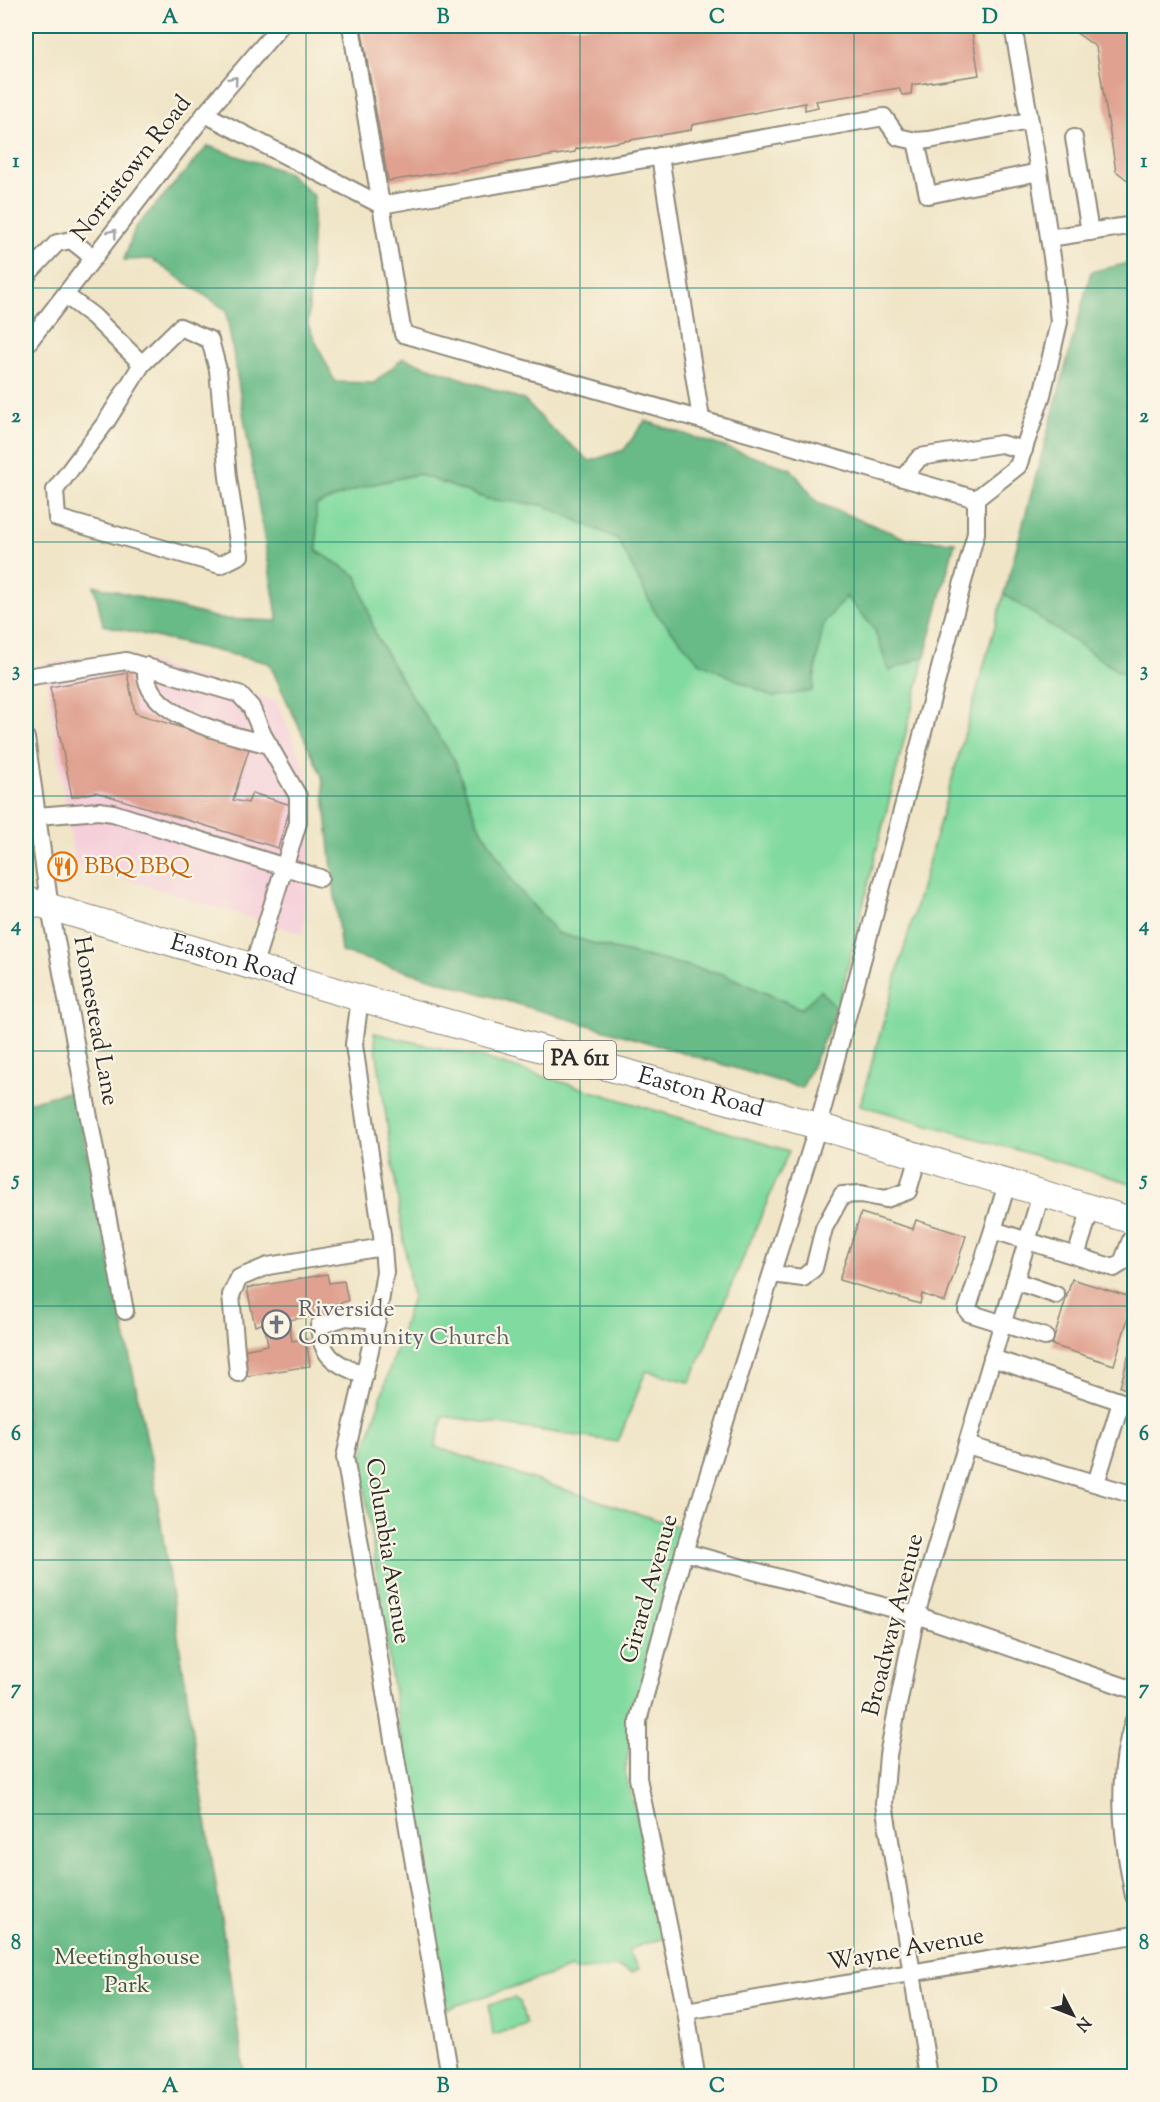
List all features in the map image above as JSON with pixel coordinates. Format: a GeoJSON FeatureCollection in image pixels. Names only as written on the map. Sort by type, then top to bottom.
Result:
{"type":"FeatureCollection","features":[{"type":"Feature","properties":{"kind":"highway","name":"Easton Road"},"geometry":{"type":"LineString","coordinates":[[26,900],[360,998],[818,1126],[1134,1221]]}},
{"type":"Feature","properties":{"kind":"street","name":"Norristown Road"},"geometry":{"type":"LineString","coordinates":[[26,345],[206,114],[280,26]]}},
{"type":"Feature","properties":{"kind":"street"},"geometry":{"type":"LineString","coordinates":[[351,26],[403,334],[976,499],[1018,466],[1042,394],[1059,322],[1040,172],[1013,26]]}},
{"type":"Feature","properties":{"kind":"street"},"geometry":{"type":"LineString","coordinates":[[206,114],[381,205],[884,117],[897,137],[916,141],[1029,121]]}},
{"type":"Feature","properties":{"kind":"street"},"geometry":{"type":"LineString","coordinates":[[1074,138],[1090,232]]}},
{"type":"Feature","properties":{"kind":"street"},"geometry":{"type":"LineString","coordinates":[[916,141],[928,195],[1040,172]]}},
{"type":"Feature","properties":{"kind":"street"},"geometry":{"type":"LineString","coordinates":[[660,156],[701,419]]}},
{"type":"Feature","properties":{"kind":"street"},"geometry":{"type":"LineString","coordinates":[[1049,238],[1134,225]]}},
{"type":"Feature","properties":{"kind":"street"},"geometry":{"type":"LineString","coordinates":[[26,276],[57,243],[71,240],[94,258]]}},
{"type":"Feature","properties":{"kind":"street"},"geometry":{"type":"LineString","coordinates":[[65,295],[93,316],[142,364]]}},
{"type":"Feature","properties":{"kind":"street"},"geometry":{"type":"LineString","coordinates":[[180,327],[210,340],[218,370],[228,477],[240,555],[220,565],[57,518],[55,490],[106,422],[142,364],[180,327]]}},
{"type":"Feature","properties":{"kind":"street"},"geometry":{"type":"LineString","coordinates":[[903,478],[920,457],[1001,444],[1024,450]]}},
{"type":"Feature","properties":{"kind":"street","name":"Girard Avenue"},"geometry":{"type":"LineString","coordinates":[[696,2076],[686,2011],[638,1778],[638,1721],[684,1552],[818,1126],[976,533],[976,499]]}},
{"type":"Feature","properties":{"kind":"street"},"geometry":{"type":"LineString","coordinates":[[26,677],[126,661],[239,694],[251,707],[269,745],[298,796],[298,823],[253,967]]}},
{"type":"Feature","properties":{"kind":"street"},"geometry":{"type":"LineString","coordinates":[[146,666],[145,676],[152,692],[169,710],[206,727],[269,745]]}},
{"type":"Feature","properties":{"kind":"street","name":"Homestead Lane"},"geometry":{"type":"LineString","coordinates":[[26,738],[50,908],[125,1311]]}},
{"type":"Feature","properties":{"kind":"street"},"geometry":{"type":"LineString","coordinates":[[37,816],[99,811],[113,813],[321,878]]}},
{"type":"Feature","properties":{"kind":"street","name":"Columbia Avenue"},"geometry":{"type":"LineString","coordinates":[[360,998],[354,1046],[385,1272],[377,1320],[345,1457],[450,2076]]}},
{"type":"Feature","properties":{"kind":"street"},"geometry":{"type":"LineString","coordinates":[[772,1274],[803,1278],[814,1268],[824,1228],[842,1195],[861,1194],[886,1199],[908,1191],[918,1156]]}},
{"type":"Feature","properties":{"kind":"street"},"geometry":{"type":"LineString","coordinates":[[1007,1184],[967,1310],[969,1313],[1046,1337]]}},
{"type":"Feature","properties":{"kind":"street","name":"Broadway Avenue"},"geometry":{"type":"LineString","coordinates":[[929,2076],[884,1804],[888,1755],[916,1615],[1041,1194]]}},
{"type":"Feature","properties":{"kind":"street"},"geometry":{"type":"LineString","coordinates":[[1076,1256],[1091,1208]]}},
{"type":"Feature","properties":{"kind":"street"},"geometry":{"type":"LineString","coordinates":[[993,1230],[1114,1268],[1122,1263],[1134,1232]]}},
{"type":"Feature","properties":{"kind":"street"},"geometry":{"type":"LineString","coordinates":[[238,1373],[231,1295],[239,1278],[268,1266],[383,1246]]}},
{"type":"Feature","properties":{"kind":"street"},"geometry":{"type":"LineString","coordinates":[[1015,1281],[1056,1295]]}},
{"type":"Feature","properties":{"kind":"street"},"geometry":{"type":"LineString","coordinates":[[364,1376],[334,1361],[321,1344],[319,1326],[346,1317],[377,1320]]}},
{"type":"Feature","properties":{"kind":"street"},"geometry":{"type":"LineString","coordinates":[[992,1358],[1128,1404],[1096,1483]]}},
{"type":"Feature","properties":{"kind":"street"},"geometry":{"type":"LineString","coordinates":[[967,1446],[1134,1495]]}},
{"type":"Feature","properties":{"kind":"street"},"geometry":{"type":"LineString","coordinates":[[684,1552],[916,1615],[1134,1690]]}},
{"type":"Feature","properties":{"kind":"street"},"geometry":{"type":"LineString","coordinates":[[1134,1720],[1127,1743],[1121,1800],[1125,1848],[1134,1896]]}},
{"type":"Feature","properties":{"kind":"street","name":"Wayne Avenue"},"geometry":{"type":"LineString","coordinates":[[686,2011],[1134,1935]]}},
{"type":"Feature","properties":{"kind":"shaded area"},"geometry":{"type":"Polygon","coordinates":[[[122,654],[276,701],[307,772],[311,844],[303,934],[75,864],[44,663],[122,654]]]}},
{"type":"Feature","properties":{"kind":"green space"},"geometry":{"type":"Polygon","coordinates":[[[208,146],[288,173],[314,196],[308,325],[335,382],[374,383],[403,358],[524,400],[552,429],[590,461],[624,450],[645,421],[791,469],[818,503],[907,539],[955,542],[925,656],[889,671],[874,628],[846,597],[823,624],[812,691],[773,697],[699,662],[655,612],[618,539],[543,505],[487,499],[418,474],[365,486],[316,505],[317,551],[357,576],[376,636],[407,689],[454,759],[477,822],[515,885],[557,933],[613,949],[723,974],[801,1009],[821,990],[837,1010],[802,1088],[341,952],[322,776],[269,663],[103,625],[94,585],[221,619],[278,621],[226,310],[151,259],[124,260],[135,228],[208,146]]]}},
{"type":"Feature","properties":{"kind":"green space"},"geometry":{"type":"Polygon","coordinates":[[[1134,262],[1134,679],[1127,677],[1004,594],[1091,272],[1134,262]]]}},
{"type":"Feature","properties":{"kind":"green space"},"geometry":{"type":"Polygon","coordinates":[[[418,474],[487,499],[543,505],[618,539],[655,612],[812,691],[823,624],[846,596],[874,628],[889,670],[925,656],[837,1010],[821,991],[802,1009],[723,974],[613,949],[557,933],[515,885],[477,822],[454,759],[407,689],[376,636],[357,576],[317,551],[316,505],[365,486],[418,474]]]}},
{"type":"Feature","properties":{"kind":"green space"},"geometry":{"type":"Polygon","coordinates":[[[1004,594],[1127,677],[1134,679],[1134,1184],[860,1105],[1004,594]]]}},
{"type":"Feature","properties":{"kind":"green space"},"geometry":{"type":"Polygon","coordinates":[[[374,1033],[483,1058],[789,1151],[690,1382],[646,1371],[618,1442],[443,1416],[435,1447],[682,1528],[647,1655],[625,1771],[670,1936],[629,1949],[629,1954],[639,1968],[633,1973],[616,1967],[574,1971],[572,1968],[439,2011],[361,1462],[412,1297],[374,1033]]]}},
{"type":"Feature","properties":{"kind":"green space","name":"Meetinghouse Park"},"geometry":{"type":"Polygon","coordinates":[[[74,1090],[151,1459],[245,2076],[26,2076],[26,1103],[74,1090]]]}},
{"type":"Feature","properties":{"kind":"green space"},"geometry":{"type":"Polygon","coordinates":[[[514,1998],[520,2002],[526,2024],[493,2035],[489,2004],[514,1998]]]}},
{"type":"Feature","properties":{"kind":"building"},"geometry":{"type":"Polygon","coordinates":[[[361,26],[971,26],[979,75],[912,85],[911,94],[902,95],[899,88],[816,101],[818,107],[805,110],[805,103],[692,125],[691,130],[576,149],[575,152],[388,181],[361,26]]]}},
{"type":"Feature","properties":{"kind":"building"},"geometry":{"type":"Polygon","coordinates":[[[1067,26],[1134,26],[1134,185],[1116,171],[1096,47],[1067,26]]]}},
{"type":"Feature","properties":{"kind":"building"},"geometry":{"type":"Polygon","coordinates":[[[127,673],[135,713],[249,749],[233,800],[248,803],[252,793],[291,805],[278,848],[96,792],[72,797],[50,687],[127,673]]]}},
{"type":"Feature","properties":{"kind":"building"},"geometry":{"type":"Polygon","coordinates":[[[861,1213],[913,1229],[916,1220],[966,1236],[945,1302],[922,1294],[920,1304],[839,1280],[861,1213]]]}},
{"type":"Feature","properties":{"kind":"building","name":"Riverside Community Church"},"geometry":{"type":"Polygon","coordinates":[[[327,1274],[329,1283],[344,1281],[348,1301],[332,1305],[333,1313],[288,1320],[292,1341],[306,1339],[310,1366],[247,1376],[243,1350],[268,1345],[264,1323],[255,1326],[247,1288],[327,1274]]]}},
{"type":"Feature","properties":{"kind":"building"},"geometry":{"type":"Polygon","coordinates":[[[1072,1279],[1134,1298],[1114,1365],[1052,1345],[1072,1279]]]}},
{"type":"Feature","properties":{"kind":"building"},"geometry":{"type":"Polygon","coordinates":[[[1134,1336],[1134,1392],[1120,1387],[1134,1336]]]}},
{"type":"Feature","properties":{"kind":"place","name":"BBQ BBQ"},"geometry":{"type":"Point","coordinates":[63,867]}},
{"type":"Feature","properties":{"kind":"place","name":"Riverside Community Church"},"geometry":{"type":"Point","coordinates":[277,1324]}}]}
